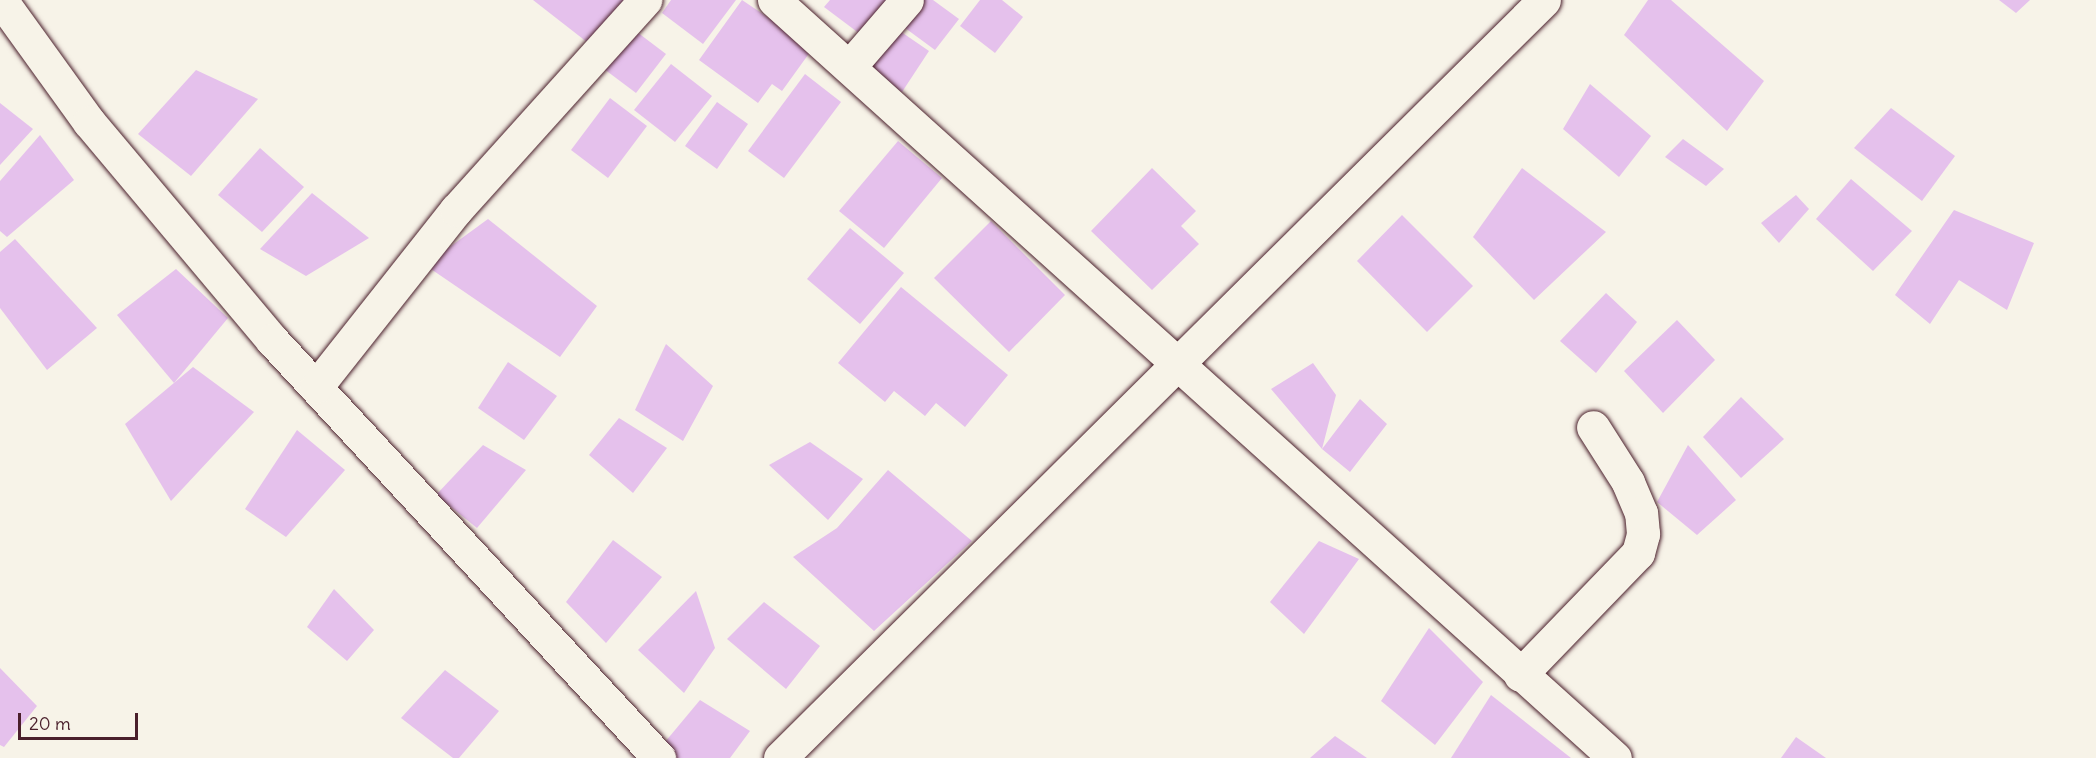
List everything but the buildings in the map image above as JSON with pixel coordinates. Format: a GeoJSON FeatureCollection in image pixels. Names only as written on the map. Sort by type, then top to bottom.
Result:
{"type":"FeatureCollection","features":[{"type":"Feature","properties":{"kind":"street"},"geometry":{"type":"LineString","coordinates":[[1,0],[89,122],[316,387],[659,758]]}},
{"type":"Feature","properties":{"kind":"street"},"geometry":{"type":"LineString","coordinates":[[316,387],[456,210],[645,0]]}},
{"type":"Feature","properties":{"kind":"street"},"geometry":{"type":"LineString","coordinates":[[774,0],[1181,364],[1520,675],[1615,758]]}},
{"type":"Feature","properties":{"kind":"street"},"geometry":{"type":"LineString","coordinates":[[850,66],[907,0]]}},
{"type":"Feature","properties":{"kind":"street"},"geometry":{"type":"LineString","coordinates":[[780,758],[1181,364],[1544,0]]}},
{"type":"Feature","properties":{"kind":"street"},"geometry":{"type":"LineString","coordinates":[[1520,675],[1638,553],[1643,534],[1641,513],[1628,482],[1593,427]]}}]}
